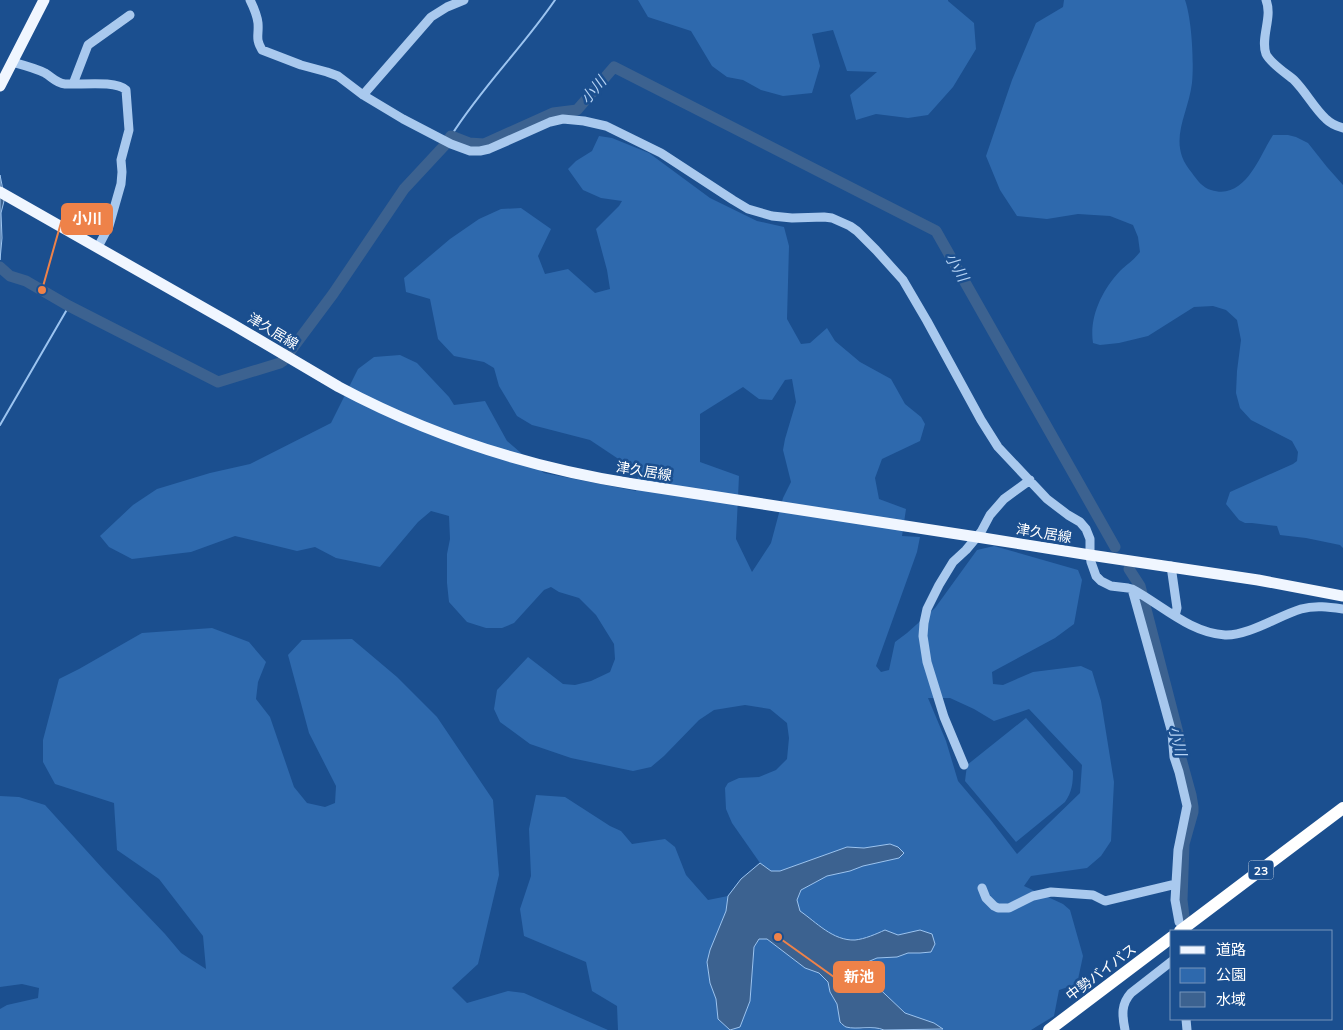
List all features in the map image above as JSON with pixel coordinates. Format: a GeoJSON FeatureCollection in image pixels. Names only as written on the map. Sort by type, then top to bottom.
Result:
{"type":"FeatureCollection","features":[{"type":"Feature","properties":{"kind":"highway","name":"23"},"geometry":{"type":"LineString","coordinates":[[1181,928],[1343,808]]}},
{"type":"Feature","properties":{"kind":"highway","name":"23"},"geometry":{"type":"LineString","coordinates":[[1181,928],[1343,817]]}},
{"type":"Feature","properties":{"kind":"highway","name":"中勢バイパス"},"geometry":{"type":"LineString","coordinates":[[1049,1030],[1170,939]]}},
{"type":"Feature","properties":{"kind":"highway","name":"中勢バイパス"},"geometry":{"type":"LineString","coordinates":[[1055,1030],[1170,940]]}},
{"type":"Feature","properties":{"kind":"main road"},"geometry":{"type":"LineString","coordinates":[[0,86],[44,0]]}},
{"type":"Feature","properties":{"kind":"main road","name":"津久居線"},"geometry":{"type":"LineString","coordinates":[[0,192],[348,392],[394,415],[476,446],[533,463],[596,478],[1171,566],[1343,596]]}},
{"type":"Feature","properties":{"kind":"street"},"geometry":{"type":"LineString","coordinates":[[250,0],[258,25],[257,41],[262,50],[301,65],[338,76],[363,95],[403,119],[447,142],[470,151],[480,151],[512,140],[550,122],[563,119],[584,121],[606,126],[661,153],[748,209],[772,216],[832,218],[850,226],[870,244],[903,280],[998,447],[1047,499],[1080,522],[1086,529],[1090,539],[1091,562],[1096,576],[1101,581],[1111,586],[1128,588],[1194,627],[1223,635],[1235,634],[1302,609],[1325,606],[1340,609],[1343,600]]}},
{"type":"Feature","properties":{"kind":"street"},"geometry":{"type":"LineString","coordinates":[[363,95],[431,17],[447,7],[464,0]]}},
{"type":"Feature","properties":{"kind":"street"},"geometry":{"type":"LineString","coordinates":[[1266,0],[1269,9],[1266,54],[1296,82],[1323,116],[1332,124],[1343,128]]}},
{"type":"Feature","properties":{"kind":"street"},"geometry":{"type":"LineString","coordinates":[[74,84],[88,45],[130,15]]}},
{"type":"Feature","properties":{"kind":"street"},"geometry":{"type":"LineString","coordinates":[[12,62],[45,73],[60,83],[120,86],[126,90],[129,130],[121,160],[120,184],[109,226],[98,247]]}},
{"type":"Feature","properties":{"kind":"street"},"geometry":{"type":"LineString","coordinates":[[964,766],[944,717],[927,662],[923,636],[927,609],[939,584],[953,562],[981,532],[990,515],[1004,499],[1030,480]]}},
{"type":"Feature","properties":{"kind":"street"},"geometry":{"type":"LineString","coordinates":[[1171,566],[1177,608],[1175,616]]}},
{"type":"Feature","properties":{"kind":"street"},"geometry":{"type":"LineString","coordinates":[[1138,593],[1172,733],[1174,756],[1186,799],[1187,810],[1178,850],[1176,884],[1176,906],[1181,928]]}},
{"type":"Feature","properties":{"kind":"street"},"geometry":{"type":"LineString","coordinates":[[982,888],[986,898],[994,906],[1009,908],[1033,896],[1051,892],[1093,895],[1105,901],[1176,884]]}},
{"type":"Feature","properties":{"kind":"street"},"geometry":{"type":"LineString","coordinates":[[1125,1030],[1122,1017],[1126,998],[1170,963]]}},
{"type":"Feature","properties":{"kind":"green space"},"geometry":{"type":"Polygon","coordinates":[[[638,0],[948,0],[974,23],[976,49],[953,87],[928,115],[908,118],[876,114],[856,120],[850,95],[877,72],[847,71],[833,30],[812,34],[820,66],[812,93],[783,96],[761,90],[743,80],[727,77],[712,66],[691,31],[648,17],[638,0]]]}},
{"type":"Feature","properties":{"kind":"green space"},"geometry":{"type":"Polygon","coordinates":[[[1064,0],[1185,0],[1191,30],[1193,74],[1190,95],[1181,129],[1180,151],[1184,162],[1205,187],[1223,192],[1233,189],[1242,183],[1250,175],[1273,135],[1288,135],[1308,143],[1343,185],[1343,548],[1340,545],[1280,535],[1277,526],[1245,523],[1239,520],[1226,504],[1230,492],[1293,464],[1297,461],[1298,452],[1292,441],[1251,420],[1240,408],[1236,393],[1241,340],[1237,320],[1226,310],[1213,306],[1194,307],[1148,336],[1119,343],[1100,345],[1093,343],[1093,323],[1102,295],[1120,271],[1140,252],[1138,237],[1133,225],[1110,216],[1078,214],[1047,219],[1017,216],[1000,190],[986,156],[1012,80],[1036,23],[1063,7],[1064,0]]]}},
{"type":"Feature","properties":{"kind":"green space"},"geometry":{"type":"Polygon","coordinates":[[[599,136],[612,138],[649,153],[710,198],[757,221],[784,227],[789,246],[787,319],[801,344],[810,343],[827,328],[835,341],[860,362],[891,379],[905,404],[921,417],[925,424],[920,441],[882,459],[875,478],[879,499],[906,509],[902,536],[920,537],[917,552],[876,666],[881,672],[889,670],[895,642],[935,608],[977,550],[994,546],[1078,570],[1082,580],[1074,624],[1055,638],[992,672],[993,684],[1003,685],[1033,672],[1081,666],[1092,671],[1101,701],[1114,782],[1111,841],[1101,856],[1087,868],[1031,876],[1024,886],[1063,904],[1070,910],[1083,956],[1077,984],[1059,990],[1054,1016],[1031,1030],[942,1030],[934,1023],[905,1013],[867,977],[865,963],[877,958],[920,953],[910,932],[898,935],[885,930],[863,939],[847,939],[832,934],[800,912],[797,900],[801,890],[827,876],[899,858],[904,853],[890,844],[864,848],[847,847],[780,871],[771,871],[760,863],[732,823],[726,809],[725,788],[728,783],[739,778],[759,777],[776,770],[787,759],[789,738],[787,723],[770,709],[745,705],[714,710],[699,720],[651,767],[633,771],[571,758],[530,744],[500,722],[494,709],[497,690],[528,657],[563,684],[575,685],[591,681],[610,672],[615,659],[614,644],[596,615],[579,598],[559,592],[551,587],[544,590],[514,623],[502,628],[486,628],[467,622],[449,602],[447,554],[450,539],[449,516],[431,511],[418,522],[380,567],[336,558],[315,547],[297,551],[235,536],[191,552],[132,559],[109,547],[100,536],[133,505],[157,489],[210,473],[250,464],[331,423],[358,369],[374,357],[400,355],[417,363],[449,397],[454,405],[485,401],[507,441],[544,473],[636,491],[639,467],[620,460],[590,440],[532,425],[517,416],[499,386],[494,368],[484,362],[454,356],[438,339],[430,299],[406,292],[404,278],[450,239],[479,219],[501,209],[521,208],[551,229],[538,256],[545,274],[568,269],[595,293],[610,289],[596,229],[622,201],[601,198],[583,190],[568,169],[576,161],[592,151],[599,136]],[[792,379],[785,380],[772,400],[759,399],[743,387],[700,414],[700,462],[739,476],[736,539],[752,572],[771,543],[783,498],[791,482],[783,450],[796,402],[792,379]],[[928,698],[946,741],[958,781],[1017,854],[1080,793],[1082,765],[1029,709],[994,721],[950,698],[928,698]]]}},
{"type":"Feature","properties":{"kind":"green space"},"geometry":{"type":"Polygon","coordinates":[[[212,628],[249,642],[266,662],[258,682],[256,699],[270,717],[294,787],[307,803],[325,807],[335,803],[336,786],[309,733],[288,655],[302,640],[352,639],[397,677],[437,717],[493,800],[499,875],[478,964],[452,988],[467,1003],[508,991],[524,993],[608,1030],[0,1030],[0,1009],[7,1005],[38,998],[39,988],[22,984],[0,987],[0,796],[19,797],[45,805],[181,953],[206,969],[203,936],[159,879],[117,850],[114,803],[55,784],[43,762],[43,740],[59,679],[142,633],[212,628]]]}},
{"type":"Feature","properties":{"kind":"green space"},"geometry":{"type":"Polygon","coordinates":[[[1026,718],[1073,771],[1073,779],[1071,791],[1065,802],[1016,842],[965,781],[967,765],[1026,718]]]}},
{"type":"Feature","properties":{"kind":"green space"},"geometry":{"type":"Polygon","coordinates":[[[536,795],[565,797],[621,831],[632,844],[665,839],[675,847],[686,875],[708,900],[728,896],[726,911],[707,962],[710,983],[716,999],[718,1019],[730,1030],[618,1030],[617,1006],[592,991],[586,962],[524,936],[520,909],[531,876],[529,829],[536,795]]]}},
{"type":"Feature","properties":{"kind":"green space"},"geometry":{"type":"Polygon","coordinates":[[[759,939],[767,939],[805,968],[819,973],[829,982],[830,992],[837,1004],[840,1022],[863,1029],[879,1028],[884,1030],[732,1030],[740,1026],[750,1001],[754,947],[759,939]]]}},
{"type":"Feature","properties":{"kind":"water"},"geometry":{"type":"Polygon","coordinates":[[[0,175],[4,201],[1,213],[2,238],[0,260],[0,175]]]}},
{"type":"Feature","properties":{"kind":"water"},"geometry":{"type":"Polygon","coordinates":[[[890,844],[898,847],[904,853],[899,858],[827,876],[801,890],[797,900],[800,911],[825,930],[847,939],[863,939],[885,930],[898,935],[920,930],[932,934],[935,944],[931,952],[908,953],[897,957],[877,958],[865,963],[867,977],[905,1013],[934,1023],[943,1029],[884,1030],[846,1027],[840,1022],[837,1004],[830,992],[828,982],[819,973],[805,968],[767,939],[759,939],[754,947],[750,1001],[740,1027],[730,1030],[718,1019],[716,999],[710,983],[707,962],[726,911],[728,896],[741,879],[760,863],[771,871],[780,871],[847,847],[864,848],[890,844]]]}},
{"type":"Feature","properties":{"kind":"waterway"},"geometry":{"type":"LineString","coordinates":[[451,136],[475,101],[555,0]]}},
{"type":"Feature","properties":{"kind":"waterway","name":"小川"},"geometry":{"type":"LineString","coordinates":[[0,267],[10,276],[26,281],[69,306],[218,382],[280,363],[333,294],[404,189],[451,136],[469,143],[484,144],[553,113],[577,110],[614,67],[936,231],[1115,547]]}},
{"type":"Feature","properties":{"kind":"waterway"},"geometry":{"type":"LineString","coordinates":[[0,425],[69,306]]}},
{"type":"Feature","properties":{"kind":"waterway","name":"小川"},"geometry":{"type":"LineString","coordinates":[[1129,569],[1140,586],[1179,737],[1180,755],[1193,807],[1184,844],[1182,900],[1184,917]]}},
{"type":"Feature","properties":{"kind":"place","name":"小川"},"geometry":{"type":"Point","coordinates":[42,290]}},
{"type":"Feature","properties":{"kind":"place","name":"新池"},"geometry":{"type":"Point","coordinates":[778,937]}}]}
